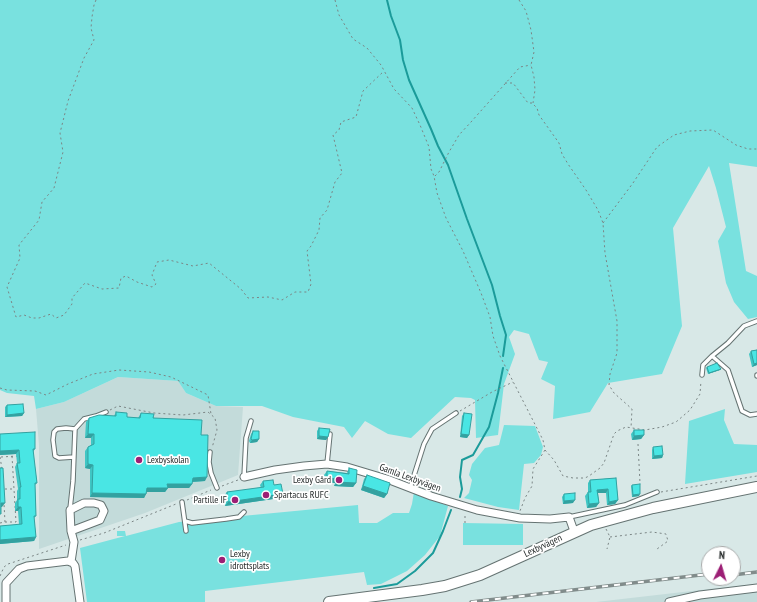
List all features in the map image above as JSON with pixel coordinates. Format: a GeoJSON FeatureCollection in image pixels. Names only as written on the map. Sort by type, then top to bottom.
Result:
{"type":"FeatureCollection","features":[{"type":"Feature","properties":{"kind":"street","name":"Gamla Lexbyvägen"},"geometry":{"type":"LineString","coordinates":[[244,477],[275,470],[327,464],[347,467],[387,479],[431,496],[466,507],[520,518],[550,519],[569,517]]}},
{"type":"Feature","properties":{"kind":"street","name":"Lexbyvägen"},"geometry":{"type":"LineString","coordinates":[[329,602],[422,590],[462,581],[480,575],[574,532],[602,522],[652,508],[757,486]]}},
{"type":"Feature","properties":{"kind":"street"},"geometry":{"type":"LineString","coordinates":[[71,531],[100,520],[104,511],[101,505],[84,503],[70,510],[71,531],[74,542],[71,562]]}},
{"type":"Feature","properties":{"kind":"street"},"geometry":{"type":"LineString","coordinates":[[569,517],[574,532]]}},
{"type":"Feature","properties":{"kind":"street"},"geometry":{"type":"LineString","coordinates":[[6,602],[3,583],[19,569],[27,566],[68,561],[75,566],[77,572],[80,602]]}},
{"type":"Feature","properties":{"kind":"street"},"geometry":{"type":"LineString","coordinates":[[672,601],[701,599],[757,588]]}},
{"type":"Feature","properties":{"kind":"lane"},"geometry":{"type":"LineString","coordinates":[[702,375],[703,365],[712,356],[728,343],[744,326],[757,321]]}},
{"type":"Feature","properties":{"kind":"lane"},"geometry":{"type":"LineString","coordinates":[[712,356],[728,370],[742,411],[750,415],[757,414]]}},
{"type":"Feature","properties":{"kind":"lane"},"geometry":{"type":"LineString","coordinates":[[70,510],[75,429],[84,419],[106,412]]}},
{"type":"Feature","properties":{"kind":"lane"},"geometry":{"type":"LineString","coordinates":[[410,488],[424,444],[432,429],[456,413]]}},
{"type":"Feature","properties":{"kind":"lane"},"geometry":{"type":"LineString","coordinates":[[244,477],[246,438],[251,421]]}},
{"type":"Feature","properties":{"kind":"lane"},"geometry":{"type":"LineString","coordinates":[[74,457],[59,458],[54,456],[53,440],[54,432],[57,429],[75,429]]}},
{"type":"Feature","properties":{"kind":"lane"},"geometry":{"type":"LineString","coordinates":[[327,464],[330,434]]}},
{"type":"Feature","properties":{"kind":"lane"},"geometry":{"type":"LineString","coordinates":[[210,452],[209,462],[211,473],[217,488]]}},
{"type":"Feature","properties":{"kind":"lane"},"geometry":{"type":"LineString","coordinates":[[569,517],[625,505],[657,492]]}},
{"type":"Feature","properties":{"kind":"lane"},"geometry":{"type":"LineString","coordinates":[[182,502],[186,531]]}},
{"type":"Feature","properties":{"kind":"lane"},"geometry":{"type":"LineString","coordinates":[[185,521],[192,523],[226,519],[239,516],[244,512]]}},
{"type":"Feature","properties":{"kind":"path"},"geometry":{"type":"LineString","coordinates":[[96,0],[94,4],[91,28],[94,40],[84,58],[68,101],[60,133],[63,152],[54,188],[42,202],[39,220],[20,245],[20,258],[7,287],[16,317],[24,315],[32,318],[39,318],[51,314],[56,318],[64,315],[72,304],[72,298],[85,283],[102,289],[119,288],[121,278],[126,276],[137,282],[152,287],[156,284],[152,275],[157,262],[169,260],[193,266],[209,263],[241,289],[248,298],[282,300],[295,292],[308,292],[311,284],[307,251],[319,230],[320,218],[327,210],[335,182],[342,173],[332,135],[339,130],[341,122],[356,117],[363,91],[384,71]]}},
{"type":"Feature","properties":{"kind":"path"},"geometry":{"type":"LineString","coordinates":[[335,0],[339,15],[353,39],[367,48],[381,65],[394,89],[412,108],[428,147],[431,169],[434,176],[437,193],[446,218],[463,251],[481,293],[490,317],[500,356],[540,434],[545,450],[554,460],[563,476],[585,478],[596,472],[604,464],[614,434],[621,429],[626,427],[645,430],[662,427],[676,422],[690,410],[700,394],[702,375]]}},
{"type":"Feature","properties":{"kind":"path"},"geometry":{"type":"LineString","coordinates":[[519,0],[526,11],[531,30],[534,52],[531,65],[535,90],[532,104]]}},
{"type":"Feature","properties":{"kind":"path"},"geometry":{"type":"LineString","coordinates":[[434,176],[439,172],[460,135],[520,66],[531,65]]}},
{"type":"Feature","properties":{"kind":"path"},"geometry":{"type":"LineString","coordinates":[[506,83],[513,83],[528,103],[537,108],[539,114],[559,143],[562,154],[598,210],[603,223],[605,253],[617,321],[617,353],[610,374],[609,385],[614,393],[632,409],[631,428]]}},
{"type":"Feature","properties":{"kind":"path"},"geometry":{"type":"LineString","coordinates":[[603,223],[633,183],[657,147],[674,135],[690,131],[712,130],[736,145],[748,150],[757,149]]}},
{"type":"Feature","properties":{"kind":"path"},"geometry":{"type":"LineString","coordinates":[[0,388],[7,390],[35,391],[46,395],[93,374],[119,370],[149,372],[171,376],[208,395],[211,414]]}},
{"type":"Feature","properties":{"kind":"path"},"geometry":{"type":"LineString","coordinates":[[456,413],[513,382]]}},
{"type":"Feature","properties":{"kind":"path"},"geometry":{"type":"LineString","coordinates":[[106,412],[118,406],[154,413],[183,415],[208,412],[216,418],[217,430],[210,452]]}},
{"type":"Feature","properties":{"kind":"path"},"geometry":{"type":"LineString","coordinates":[[638,444],[640,483]]}},
{"type":"Feature","properties":{"kind":"path"},"geometry":{"type":"LineString","coordinates":[[520,518],[520,512],[525,498],[532,486],[533,469],[545,450]]}},
{"type":"Feature","properties":{"kind":"path"},"geometry":{"type":"LineString","coordinates":[[2,470],[0,457],[19,455]]}},
{"type":"Feature","properties":{"kind":"path"},"geometry":{"type":"LineString","coordinates":[[0,523],[16,522],[12,456]]}},
{"type":"Feature","properties":{"kind":"path"},"geometry":{"type":"LineString","coordinates":[[657,492],[757,476]]}},
{"type":"Feature","properties":{"kind":"path"},"geometry":{"type":"LineString","coordinates":[[0,576],[4,568],[12,562],[104,533],[244,477]]}},
{"type":"Feature","properties":{"kind":"path"},"geometry":{"type":"LineString","coordinates":[[4,489],[14,489]]}},
{"type":"Feature","properties":{"kind":"path"},"geometry":{"type":"LineString","coordinates":[[4,502],[5,522]]}},
{"type":"Feature","properties":{"kind":"path"},"geometry":{"type":"LineString","coordinates":[[465,524],[466,507]]}},
{"type":"Feature","properties":{"kind":"path"},"geometry":{"type":"LineString","coordinates":[[602,522],[610,537],[607,549]]}},
{"type":"Feature","properties":{"kind":"path"},"geometry":{"type":"LineString","coordinates":[[610,537],[652,532],[666,534],[668,541],[657,549]]}},
{"type":"Feature","properties":{"kind":"shaded area"},"geometry":{"type":"Polygon","coordinates":[[[0,0],[757,0],[757,167],[729,163],[746,271],[757,276],[757,317],[748,319],[734,302],[726,283],[718,241],[726,227],[709,166],[673,228],[682,326],[662,374],[608,383],[590,412],[553,419],[555,386],[541,379],[548,362],[539,360],[529,334],[514,330],[509,337],[515,354],[504,384],[498,435],[476,438],[475,400],[471,398],[455,397],[411,438],[388,434],[365,421],[352,438],[344,427],[293,417],[262,406],[216,406],[186,393],[178,381],[118,377],[64,402],[36,409],[34,396],[7,393],[0,390],[0,0]]]}},
{"type":"Feature","properties":{"kind":"shaded area","name":"Lexbyskolan"},"geometry":{"type":"Polygon","coordinates":[[[118,377],[178,381],[186,393],[216,406],[243,407],[238,475],[145,513],[39,549],[39,445],[36,409],[64,402],[118,377]]]}},
{"type":"Feature","properties":{"kind":"shaded area"},"geometry":{"type":"Polygon","coordinates":[[[725,409],[724,420],[734,444],[757,445],[757,472],[685,484],[689,421],[725,409]]]}},
{"type":"Feature","properties":{"kind":"shaded area"},"geometry":{"type":"Polygon","coordinates":[[[504,425],[535,426],[543,447],[541,455],[534,463],[524,464],[519,510],[498,507],[464,498],[469,493],[472,480],[469,475],[472,464],[485,448],[499,445],[504,425]]]}},
{"type":"Feature","properties":{"kind":"shaded area","name":"Lexby idrottsplats"},"geometry":{"type":"Polygon","coordinates":[[[414,492],[448,506],[440,536],[425,555],[407,571],[381,584],[367,585],[364,572],[205,591],[205,602],[87,602],[80,548],[125,536],[117,536],[117,531],[125,531],[126,536],[179,522],[358,505],[359,523],[377,523],[393,513],[409,513],[414,492]]]}},
{"type":"Feature","properties":{"kind":"shaded area"},"geometry":{"type":"Polygon","coordinates":[[[463,523],[523,524],[523,545],[463,545],[463,523]]]}},
{"type":"Feature","properties":{"kind":"shaded area"},"geometry":{"type":"Polygon","coordinates":[[[757,584],[757,602],[596,602],[741,586],[757,584]]]}},
{"type":"Feature","properties":{"kind":"building"},"geometry":{"type":"Polygon","coordinates":[[[757,350],[757,363],[754,364],[751,351],[757,350]]]}},
{"type":"Feature","properties":{"kind":"building"},"geometry":{"type":"Polygon","coordinates":[[[717,363],[721,369],[709,373],[707,367],[717,363]]]}},
{"type":"Feature","properties":{"kind":"building"},"geometry":{"type":"Polygon","coordinates":[[[23,404],[24,413],[7,415],[7,405],[23,404]]]}},
{"type":"Feature","properties":{"kind":"building"},"geometry":{"type":"Polygon","coordinates":[[[116,412],[127,413],[127,417],[140,418],[141,413],[154,414],[153,418],[202,420],[201,435],[208,435],[207,477],[193,478],[192,484],[167,484],[168,488],[147,488],[146,494],[92,493],[93,465],[88,464],[88,447],[94,444],[94,434],[88,434],[89,418],[99,415],[116,416],[116,412]]]}},
{"type":"Feature","properties":{"kind":"building"},"geometry":{"type":"Polygon","coordinates":[[[464,413],[472,414],[469,435],[461,434],[464,413]]]}},
{"type":"Feature","properties":{"kind":"building"},"geometry":{"type":"Polygon","coordinates":[[[319,428],[330,429],[328,437],[319,436],[319,428]]]}},
{"type":"Feature","properties":{"kind":"building"},"geometry":{"type":"Polygon","coordinates":[[[634,430],[644,430],[644,435],[634,436],[634,430]]]}},
{"type":"Feature","properties":{"kind":"building"},"geometry":{"type":"Polygon","coordinates":[[[253,431],[259,431],[259,439],[251,439],[253,431]]]}},
{"type":"Feature","properties":{"kind":"building"},"geometry":{"type":"Polygon","coordinates":[[[35,432],[35,449],[33,449],[37,483],[35,483],[36,516],[34,516],[36,537],[0,540],[0,526],[22,524],[21,507],[18,507],[21,487],[17,463],[20,463],[19,450],[0,451],[0,434],[35,432]]]}},
{"type":"Feature","properties":{"kind":"building"},"geometry":{"type":"Polygon","coordinates":[[[662,446],[663,455],[654,456],[653,447],[662,446]]]}},
{"type":"Feature","properties":{"kind":"building"},"geometry":{"type":"Polygon","coordinates":[[[0,468],[3,468],[5,503],[1,503],[1,514],[0,514],[0,468]]]}},
{"type":"Feature","properties":{"kind":"building"},"geometry":{"type":"Polygon","coordinates":[[[349,468],[357,470],[356,483],[337,482],[338,479],[327,478],[327,471],[349,474],[349,468]]]}},
{"type":"Feature","properties":{"kind":"building"},"geometry":{"type":"Polygon","coordinates":[[[367,475],[390,483],[387,494],[363,486],[367,475]]]}},
{"type":"Feature","properties":{"kind":"building"},"geometry":{"type":"Polygon","coordinates":[[[616,478],[618,500],[609,502],[608,489],[597,490],[599,503],[589,504],[588,492],[591,492],[590,480],[616,478]]]}},
{"type":"Feature","properties":{"kind":"building"},"geometry":{"type":"Polygon","coordinates":[[[273,480],[274,485],[281,484],[283,494],[228,502],[227,492],[264,487],[263,481],[273,480]]]}},
{"type":"Feature","properties":{"kind":"building"},"geometry":{"type":"Polygon","coordinates":[[[640,484],[640,494],[633,495],[632,485],[640,484]]]}},
{"type":"Feature","properties":{"kind":"building"},"geometry":{"type":"Polygon","coordinates":[[[575,493],[575,500],[564,501],[564,494],[575,493]]]}},
{"type":"Feature","properties":{"kind":"waterway"},"geometry":{"type":"LineString","coordinates":[[387,0],[400,40],[403,60],[409,80],[448,165],[492,285],[506,335],[503,356]]}},
{"type":"Feature","properties":{"kind":"waterway"},"geometry":{"type":"LineString","coordinates":[[460,497],[462,489],[460,477],[462,460],[473,455],[489,427],[503,368]]}},
{"type":"Feature","properties":{"kind":"waterway"},"geometry":{"type":"LineString","coordinates":[[374,588],[397,584],[415,571],[433,553],[451,510]]}},
{"type":"Feature","properties":{"kind":"railway"},"geometry":{"type":"LineString","coordinates":[[741,574],[757,572]]}},
{"type":"Feature","properties":{"kind":"railway"},"geometry":{"type":"LineString","coordinates":[[471,602],[701,575]]}},
{"type":"Feature","properties":{"kind":"place","name":"Lexbyskolan"},"geometry":{"type":"Point","coordinates":[139,460]}},
{"type":"Feature","properties":{"kind":"place","name":"Lexby Gård"},"geometry":{"type":"Point","coordinates":[339,480]}},
{"type":"Feature","properties":{"kind":"place","name":"Spartacus RUFC"},"geometry":{"type":"Point","coordinates":[266,495]}},
{"type":"Feature","properties":{"kind":"place","name":"Partille IF"},"geometry":{"type":"Point","coordinates":[235,500]}},
{"type":"Feature","properties":{"kind":"place","name":"Lexby idrottsplats"},"geometry":{"type":"Point","coordinates":[222,560]}}]}
